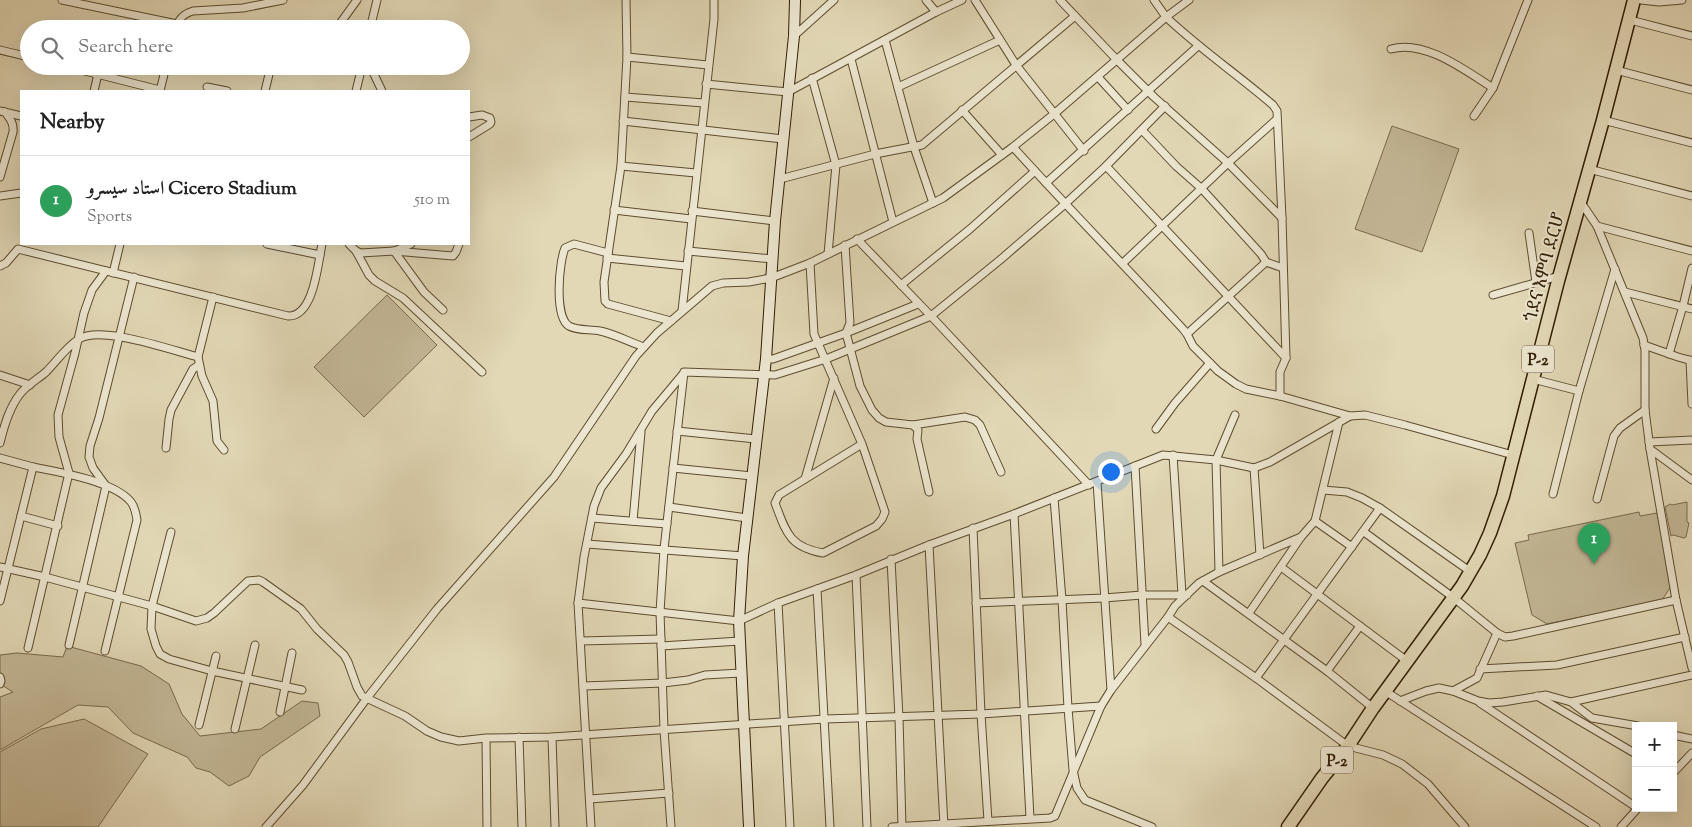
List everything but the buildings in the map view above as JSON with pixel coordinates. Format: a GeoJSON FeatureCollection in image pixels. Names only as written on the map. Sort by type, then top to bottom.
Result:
{"type":"FeatureCollection","features":[{"type":"Feature","properties":{"kind":"highway","name":"ጎደና እምባ ደርሆ"},"geometry":{"type":"LineString","coordinates":[[1385,691],[1471,572],[1498,512],[1559,276],[1603,120],[1634,0]]}},
{"type":"Feature","properties":{"kind":"highway","name":"P-2"},"geometry":{"type":"LineString","coordinates":[[1288,827],[1322,778],[1348,746],[1385,691]]}},
{"type":"Feature","properties":{"kind":"main road"},"geometry":{"type":"LineString","coordinates":[[749,827],[739,621],[743,556],[766,359],[775,221],[794,36],[795,0]]}},
{"type":"Feature","properties":{"kind":"street"},"geometry":{"type":"LineString","coordinates":[[62,0],[150,20]]}},
{"type":"Feature","properties":{"kind":"street"},"geometry":{"type":"LineString","coordinates":[[181,20],[186,13],[193,11],[243,8],[283,0]]}},
{"type":"Feature","properties":{"kind":"street"},"geometry":{"type":"LineString","coordinates":[[343,20],[357,0]]}},
{"type":"Feature","properties":{"kind":"street"},"geometry":{"type":"LineString","coordinates":[[372,20],[377,0]]}},
{"type":"Feature","properties":{"kind":"street"},"geometry":{"type":"LineString","coordinates":[[626,0],[627,57],[621,166],[604,282],[604,294],[606,303],[671,320]]}},
{"type":"Feature","properties":{"kind":"street"},"geometry":{"type":"LineString","coordinates":[[682,311],[714,19],[714,0]]}},
{"type":"Feature","properties":{"kind":"street"},"geometry":{"type":"LineString","coordinates":[[794,36],[834,0]]}},
{"type":"Feature","properties":{"kind":"street"},"geometry":{"type":"LineString","coordinates":[[926,0],[936,12]]}},
{"type":"Feature","properties":{"kind":"street"},"geometry":{"type":"LineString","coordinates":[[706,84],[788,92],[936,12],[962,0]]}},
{"type":"Feature","properties":{"kind":"street"},"geometry":{"type":"LineString","coordinates":[[975,0],[1016,65],[1084,151]]}},
{"type":"Feature","properties":{"kind":"street"},"geometry":{"type":"LineString","coordinates":[[1060,0],[1116,60],[1228,163],[1282,218]]}},
{"type":"Feature","properties":{"kind":"street"},"geometry":{"type":"LineString","coordinates":[[1154,0],[1166,17],[1198,46],[1224,64],[1273,105],[1277,111],[1286,358],[1280,372],[1280,396]]}},
{"type":"Feature","properties":{"kind":"street"},"geometry":{"type":"LineString","coordinates":[[266,827],[303,785],[367,698],[437,609],[554,477],[636,356],[671,320],[712,286],[771,278],[810,263],[944,198],[1014,147],[1166,17],[1189,0]]}},
{"type":"Feature","properties":{"kind":"street"},"geometry":{"type":"LineString","coordinates":[[1474,116],[1493,88],[1528,0]]}},
{"type":"Feature","properties":{"kind":"street"},"geometry":{"type":"LineString","coordinates":[[1641,0],[1660,2],[1682,0]]}},
{"type":"Feature","properties":{"kind":"street"},"geometry":{"type":"LineString","coordinates":[[780,179],[875,154],[922,145],[1075,16]]}},
{"type":"Feature","properties":{"kind":"street"},"geometry":{"type":"LineString","coordinates":[[1630,20],[1692,36]]}},
{"type":"Feature","properties":{"kind":"street"},"geometry":{"type":"LineString","coordinates":[[885,40],[914,146],[933,203]]}},
{"type":"Feature","properties":{"kind":"street"},"geometry":{"type":"LineString","coordinates":[[898,87],[1000,40]]}},
{"type":"Feature","properties":{"kind":"street"},"geometry":{"type":"LineString","coordinates":[[1046,183],[1084,151],[1198,46]]}},
{"type":"Feature","properties":{"kind":"street"},"geometry":{"type":"LineString","coordinates":[[1391,49],[1415,48],[1430,51],[1493,88]]}},
{"type":"Feature","properties":{"kind":"street"},"geometry":{"type":"LineString","coordinates":[[0,50],[20,55]]}},
{"type":"Feature","properties":{"kind":"street"},"geometry":{"type":"LineString","coordinates":[[627,57],[708,65]]}},
{"type":"Feature","properties":{"kind":"street"},"geometry":{"type":"LineString","coordinates":[[851,59],[893,222]]}},
{"type":"Feature","properties":{"kind":"street"},"geometry":{"type":"LineString","coordinates":[[1616,70],[1692,90]]}},
{"type":"Feature","properties":{"kind":"street"},"geometry":{"type":"LineString","coordinates":[[94,90],[98,75]]}},
{"type":"Feature","properties":{"kind":"street"},"geometry":{"type":"LineString","coordinates":[[102,75],[156,90]]}},
{"type":"Feature","properties":{"kind":"street"},"geometry":{"type":"LineString","coordinates":[[160,90],[164,75]]}},
{"type":"Feature","properties":{"kind":"street"},"geometry":{"type":"LineString","coordinates":[[266,90],[269,75]]}},
{"type":"Feature","properties":{"kind":"street"},"geometry":{"type":"LineString","coordinates":[[356,90],[360,75]]}},
{"type":"Feature","properties":{"kind":"street"},"geometry":{"type":"LineString","coordinates":[[375,75],[382,90]]}},
{"type":"Feature","properties":{"kind":"street"},"geometry":{"type":"LineString","coordinates":[[1098,77],[1128,110]]}},
{"type":"Feature","properties":{"kind":"street"},"geometry":{"type":"LineString","coordinates":[[812,78],[836,165],[828,254]]}},
{"type":"Feature","properties":{"kind":"street"},"geometry":{"type":"LineString","coordinates":[[207,87],[222,90]]}},
{"type":"Feature","properties":{"kind":"street"},"geometry":{"type":"LineString","coordinates":[[625,97],[704,103]]}},
{"type":"Feature","properties":{"kind":"street"},"geometry":{"type":"LineString","coordinates":[[590,827],[584,686],[578,603],[594,506],[601,488],[626,454],[652,411],[687,371],[775,375],[826,359],[931,316],[1065,204],[1106,166],[1165,106]]}},
{"type":"Feature","properties":{"kind":"street"},"geometry":{"type":"LineString","coordinates":[[962,110],[1002,155]]}},
{"type":"Feature","properties":{"kind":"street"},"geometry":{"type":"LineString","coordinates":[[2,111],[20,116]]}},
{"type":"Feature","properties":{"kind":"street"},"geometry":{"type":"LineString","coordinates":[[0,177],[14,132],[11,120],[2,111]]}},
{"type":"Feature","properties":{"kind":"street"},"geometry":{"type":"LineString","coordinates":[[470,117],[487,116],[491,122],[470,136]]}},
{"type":"Feature","properties":{"kind":"street"},"geometry":{"type":"LineString","coordinates":[[1123,263],[1277,119]]}},
{"type":"Feature","properties":{"kind":"street"},"geometry":{"type":"LineString","coordinates":[[1603,120],[1692,143]]}},
{"type":"Feature","properties":{"kind":"street"},"geometry":{"type":"LineString","coordinates":[[623,121],[783,139]]}},
{"type":"Feature","properties":{"kind":"street"},"geometry":{"type":"LineString","coordinates":[[1142,130],[1176,166],[1202,188],[1262,254],[1266,262],[1283,268]]}},
{"type":"Feature","properties":{"kind":"street"},"geometry":{"type":"LineString","coordinates":[[1014,147],[1187,334],[1193,346],[1236,384],[1246,389],[1280,396],[1350,416],[1365,415],[1513,455]]}},
{"type":"Feature","properties":{"kind":"street"},"geometry":{"type":"LineString","coordinates":[[621,166],[696,173]]}},
{"type":"Feature","properties":{"kind":"street"},"geometry":{"type":"LineString","coordinates":[[1106,166],[1131,195],[1163,226],[1286,358]]}},
{"type":"Feature","properties":{"kind":"street"},"geometry":{"type":"LineString","coordinates":[[1589,169],[1692,196]]}},
{"type":"Feature","properties":{"kind":"street"},"geometry":{"type":"LineString","coordinates":[[901,285],[970,229],[1035,170]]}},
{"type":"Feature","properties":{"kind":"street"},"geometry":{"type":"LineString","coordinates":[[0,196],[20,193]]}},
{"type":"Feature","properties":{"kind":"street"},"geometry":{"type":"LineString","coordinates":[[1580,200],[1597,226],[1625,292],[1644,345],[1645,410],[1649,446],[1676,600],[1692,668]]}},
{"type":"Feature","properties":{"kind":"street"},"geometry":{"type":"LineString","coordinates":[[614,210],[775,221]]}},
{"type":"Feature","properties":{"kind":"street"},"geometry":{"type":"LineString","coordinates":[[1597,226],[1692,252]]}},
{"type":"Feature","properties":{"kind":"street"},"geometry":{"type":"LineString","coordinates":[[1529,233],[1536,282]]}},
{"type":"Feature","properties":{"kind":"street"},"geometry":{"type":"LineString","coordinates":[[857,240],[1089,484]]}},
{"type":"Feature","properties":{"kind":"street"},"geometry":{"type":"LineString","coordinates":[[0,266],[6,263],[18,249],[20,243]]}},
{"type":"Feature","properties":{"kind":"street"},"geometry":{"type":"LineString","coordinates":[[644,347],[599,331],[571,327],[564,321],[559,298],[560,268],[566,248],[574,244],[608,256],[686,266]]}},
{"type":"Feature","properties":{"kind":"street"},"geometry":{"type":"LineString","coordinates":[[28,648],[69,474],[59,437],[58,415],[84,313],[92,290],[109,272],[120,245]]}},
{"type":"Feature","properties":{"kind":"street"},"geometry":{"type":"LineString","coordinates":[[272,245],[320,255]]}},
{"type":"Feature","properties":{"kind":"street"},"geometry":{"type":"LineString","coordinates":[[18,249],[294,316],[302,311],[308,303],[322,245]]}},
{"type":"Feature","properties":{"kind":"street"},"geometry":{"type":"LineString","coordinates":[[350,245],[356,251],[369,275],[404,298],[482,372]]}},
{"type":"Feature","properties":{"kind":"street"},"geometry":{"type":"LineString","coordinates":[[394,251],[409,245]]}},
{"type":"Feature","properties":{"kind":"street"},"geometry":{"type":"LineString","coordinates":[[356,251],[361,253],[394,251],[453,256],[459,245]]}},
{"type":"Feature","properties":{"kind":"street"},"geometry":{"type":"LineString","coordinates":[[846,245],[850,323],[846,333],[860,386],[872,410],[879,418],[886,422],[913,425],[965,417],[975,420],[980,425],[1002,472]]}},
{"type":"Feature","properties":{"kind":"street"},"geometry":{"type":"LineString","coordinates":[[394,251],[424,292],[443,310]]}},
{"type":"Feature","properties":{"kind":"street"},"geometry":{"type":"LineString","coordinates":[[688,251],[773,259]]}},
{"type":"Feature","properties":{"kind":"street"},"geometry":{"type":"LineString","coordinates":[[1187,334],[1266,262]]}},
{"type":"Feature","properties":{"kind":"street"},"geometry":{"type":"LineString","coordinates":[[810,263],[814,334],[862,444],[885,512],[876,526],[823,553],[815,552],[795,542],[787,533],[775,503],[779,495],[862,444]]}},
{"type":"Feature","properties":{"kind":"street"},"geometry":{"type":"LineString","coordinates":[[1552,494],[1579,391],[1615,268]]}},
{"type":"Feature","properties":{"kind":"street"},"geometry":{"type":"LineString","coordinates":[[1669,354],[1692,268]]}},
{"type":"Feature","properties":{"kind":"street"},"geometry":{"type":"LineString","coordinates":[[1493,295],[1559,276]]}},
{"type":"Feature","properties":{"kind":"street"},"geometry":{"type":"LineString","coordinates":[[69,645],[106,486],[93,468],[88,457],[134,277]]}},
{"type":"Feature","properties":{"kind":"street"},"geometry":{"type":"LineString","coordinates":[[1625,292],[1692,309]]}},
{"type":"Feature","properties":{"kind":"street"},"geometry":{"type":"LineString","coordinates":[[166,448],[171,410],[198,361],[213,297]]}},
{"type":"Feature","properties":{"kind":"street"},"geometry":{"type":"LineString","coordinates":[[766,359],[773,359],[846,333],[918,304]]}},
{"type":"Feature","properties":{"kind":"street"},"geometry":{"type":"LineString","coordinates":[[0,444],[6,420],[20,393],[45,372],[78,339],[88,335],[103,334],[198,361]]}},
{"type":"Feature","properties":{"kind":"street"},"geometry":{"type":"LineString","coordinates":[[1644,345],[1691,361],[1692,404]]}},
{"type":"Feature","properties":{"kind":"street"},"geometry":{"type":"LineString","coordinates":[[198,361],[213,401],[218,441],[224,450]]}},
{"type":"Feature","properties":{"kind":"street"},"geometry":{"type":"LineString","coordinates":[[1156,429],[1175,403],[1210,363]]}},
{"type":"Feature","properties":{"kind":"street"},"geometry":{"type":"LineString","coordinates":[[671,827],[664,730],[660,612],[664,549],[684,373]]}},
{"type":"Feature","properties":{"kind":"street"},"geometry":{"type":"LineString","coordinates":[[0,376],[30,385]]}},
{"type":"Feature","properties":{"kind":"street"},"geometry":{"type":"LineString","coordinates":[[806,479],[834,378]]}},
{"type":"Feature","properties":{"kind":"street"},"geometry":{"type":"LineString","coordinates":[[1533,379],[1579,391]]}},
{"type":"Feature","properties":{"kind":"street"},"geometry":{"type":"LineString","coordinates":[[1597,499],[1614,436],[1620,428],[1645,410]]}},
{"type":"Feature","properties":{"kind":"street"},"geometry":{"type":"LineString","coordinates":[[1219,572],[1216,460],[1235,415]]}},
{"type":"Feature","properties":{"kind":"street"},"geometry":{"type":"LineString","coordinates":[[578,603],[739,621],[778,603],[856,575],[1163,455],[1216,460],[1254,468],[1270,462],[1350,416]]}},
{"type":"Feature","properties":{"kind":"street"},"geometry":{"type":"LineString","coordinates":[[1249,613],[1301,537],[1315,521],[1339,422]]}},
{"type":"Feature","properties":{"kind":"street"},"geometry":{"type":"LineString","coordinates":[[913,425],[918,430],[918,439],[929,492]]}},
{"type":"Feature","properties":{"kind":"street"},"geometry":{"type":"LineString","coordinates":[[633,521],[641,429]]}},
{"type":"Feature","properties":{"kind":"street"},"geometry":{"type":"LineString","coordinates":[[677,431],[756,440]]}},
{"type":"Feature","properties":{"kind":"street"},"geometry":{"type":"LineString","coordinates":[[1649,446],[1692,440]]}},
{"type":"Feature","properties":{"kind":"street"},"geometry":{"type":"LineString","coordinates":[[1649,446],[1692,480]]}},
{"type":"Feature","properties":{"kind":"street"},"geometry":{"type":"LineString","coordinates":[[1173,455],[1184,594]]}},
{"type":"Feature","properties":{"kind":"street"},"geometry":{"type":"LineString","coordinates":[[0,458],[69,474],[106,486],[120,493],[131,502],[136,511],[137,520],[105,651]]}},
{"type":"Feature","properties":{"kind":"street"},"geometry":{"type":"LineString","coordinates":[[1135,466],[1145,644]]}},
{"type":"Feature","properties":{"kind":"street"},"geometry":{"type":"LineString","coordinates":[[0,601],[4,568],[21,516],[33,467]]}},
{"type":"Feature","properties":{"kind":"street"},"geometry":{"type":"LineString","coordinates":[[673,468],[752,476]]}},
{"type":"Feature","properties":{"kind":"street"},"geometry":{"type":"LineString","coordinates":[[1254,468],[1260,555]]}},
{"type":"Feature","properties":{"kind":"street"},"geometry":{"type":"LineString","coordinates":[[1097,482],[1111,690]]}},
{"type":"Feature","properties":{"kind":"street"},"geometry":{"type":"LineString","coordinates":[[1323,490],[1347,492],[1362,498],[1380,508],[1471,572]]}},
{"type":"Feature","properties":{"kind":"street"},"geometry":{"type":"LineString","coordinates":[[1054,498],[1068,708],[1077,788],[1084,800],[1152,827]]}},
{"type":"Feature","properties":{"kind":"street"},"geometry":{"type":"LineString","coordinates":[[669,506],[747,518]]}},
{"type":"Feature","properties":{"kind":"street"},"geometry":{"type":"LineString","coordinates":[[1256,678],[1380,508]]}},
{"type":"Feature","properties":{"kind":"street"},"geometry":{"type":"LineString","coordinates":[[1014,514],[1030,818]]}},
{"type":"Feature","properties":{"kind":"street"},"geometry":{"type":"LineString","coordinates":[[21,516],[58,526]]}},
{"type":"Feature","properties":{"kind":"street"},"geometry":{"type":"LineString","coordinates":[[592,518],[667,524]]}},
{"type":"Feature","properties":{"kind":"street"},"geometry":{"type":"LineString","coordinates":[[1315,521],[1352,547]]}},
{"type":"Feature","properties":{"kind":"street"},"geometry":{"type":"LineString","coordinates":[[973,528],[981,714],[988,821]]}},
{"type":"Feature","properties":{"kind":"street"},"geometry":{"type":"LineString","coordinates":[[171,532],[152,606],[151,629],[160,654],[169,659],[212,671],[302,690]]}},
{"type":"Feature","properties":{"kind":"street"},"geometry":{"type":"LineString","coordinates":[[1364,532],[1504,637],[1676,600]]}},
{"type":"Feature","properties":{"kind":"street"},"geometry":{"type":"LineString","coordinates":[[892,827],[944,826],[988,821],[1050,818],[1055,816],[1101,706],[1145,644],[1168,617],[1184,594],[1219,572],[1301,537]]}},
{"type":"Feature","properties":{"kind":"street"},"geometry":{"type":"LineString","coordinates":[[587,544],[743,556]]}},
{"type":"Feature","properties":{"kind":"street"},"geometry":{"type":"LineString","coordinates":[[929,545],[944,826]]}},
{"type":"Feature","properties":{"kind":"street"},"geometry":{"type":"LineString","coordinates":[[891,560],[902,827]]}},
{"type":"Feature","properties":{"kind":"street"},"geometry":{"type":"LineString","coordinates":[[1281,567],[1408,661]]}},
{"type":"Feature","properties":{"kind":"street"},"geometry":{"type":"LineString","coordinates":[[4,568],[152,606],[193,621],[207,618],[248,581],[258,580],[301,609],[317,629],[344,655],[359,692],[367,698],[405,716],[426,731],[459,741],[486,738],[586,735],[825,719],[899,718],[1101,706]]}},
{"type":"Feature","properties":{"kind":"street"},"geometry":{"type":"LineString","coordinates":[[856,575],[867,827]]}},
{"type":"Feature","properties":{"kind":"street"},"geometry":{"type":"LineString","coordinates":[[1203,581],[1327,671],[1373,708]]}},
{"type":"Feature","properties":{"kind":"street"},"geometry":{"type":"LineString","coordinates":[[817,589],[830,827]]}},
{"type":"Feature","properties":{"kind":"street"},"geometry":{"type":"LineString","coordinates":[[976,603],[1184,594]]}},
{"type":"Feature","properties":{"kind":"street"},"geometry":{"type":"LineString","coordinates":[[778,603],[790,827]]}},
{"type":"Feature","properties":{"kind":"street"},"geometry":{"type":"LineString","coordinates":[[1168,617],[1256,678],[1348,746],[1384,755],[1402,764],[1428,784],[1465,827]]}},
{"type":"Feature","properties":{"kind":"street"},"geometry":{"type":"LineString","coordinates":[[1327,671],[1360,626]]}},
{"type":"Feature","properties":{"kind":"street"},"geometry":{"type":"LineString","coordinates":[[1453,691],[1475,679],[1497,633]]}},
{"type":"Feature","properties":{"kind":"street"},"geometry":{"type":"LineString","coordinates":[[1480,669],[1557,665],[1685,637]]}},
{"type":"Feature","properties":{"kind":"street"},"geometry":{"type":"LineString","coordinates":[[581,641],[740,641]]}},
{"type":"Feature","properties":{"kind":"street"},"geometry":{"type":"LineString","coordinates":[[235,730],[255,645]]}},
{"type":"Feature","properties":{"kind":"street"},"geometry":{"type":"LineString","coordinates":[[280,712],[292,653]]}},
{"type":"Feature","properties":{"kind":"street"},"geometry":{"type":"LineString","coordinates":[[199,725],[216,656]]}},
{"type":"Feature","properties":{"kind":"street"},"geometry":{"type":"LineString","coordinates":[[584,686],[663,683],[705,676],[741,673]]}},
{"type":"Feature","properties":{"kind":"street"},"geometry":{"type":"LineString","coordinates":[[1571,702],[1692,675]]}},
{"type":"Feature","properties":{"kind":"street"},"geometry":{"type":"LineString","coordinates":[[0,677],[0,684]]}},
{"type":"Feature","properties":{"kind":"street"},"geometry":{"type":"LineString","coordinates":[[1400,701],[1439,688],[1453,691],[1478,701],[1632,804]]}},
{"type":"Feature","properties":{"kind":"street"},"geometry":{"type":"LineString","coordinates":[[1385,691],[1596,827]]}},
{"type":"Feature","properties":{"kind":"street"},"geometry":{"type":"LineString","coordinates":[[1478,701],[1503,702],[1546,695],[1571,702],[1592,718],[1632,725]]}},
{"type":"Feature","properties":{"kind":"street"},"geometry":{"type":"LineString","coordinates":[[1537,696],[1632,752]]}},
{"type":"Feature","properties":{"kind":"street"},"geometry":{"type":"LineString","coordinates":[[1677,736],[1692,739]]}},
{"type":"Feature","properties":{"kind":"street"},"geometry":{"type":"LineString","coordinates":[[519,737],[522,827]]}},
{"type":"Feature","properties":{"kind":"street"},"geometry":{"type":"LineString","coordinates":[[552,737],[555,827]]}},
{"type":"Feature","properties":{"kind":"street"},"geometry":{"type":"LineString","coordinates":[[486,738],[487,827]]}},
{"type":"Feature","properties":{"kind":"street"},"geometry":{"type":"LineString","coordinates":[[1677,769],[1692,753]]}},
{"type":"Feature","properties":{"kind":"street"},"geometry":{"type":"LineString","coordinates":[[590,799],[668,793]]}},
{"type":"Feature","properties":{"kind":"street"},"geometry":{"type":"LineString","coordinates":[[1622,827],[1633,812]]}},
{"type":"Feature","properties":{"kind":"shaded area"},"geometry":{"type":"Polygon","coordinates":[[[1392,126],[1459,149],[1422,252],[1355,229],[1392,126]]]}},
{"type":"Feature","properties":{"kind":"shaded area"},"geometry":{"type":"Polygon","coordinates":[[[387,295],[437,345],[364,417],[314,367],[387,295]]]}},
{"type":"Feature","properties":{"kind":"shaded area"},"geometry":{"type":"Polygon","coordinates":[[[1687,502],[1687,522],[1689,523],[1686,537],[1671,536],[1665,507],[1670,504],[1687,502]]]}},
{"type":"Feature","properties":{"kind":"shaded area"},"geometry":{"type":"Polygon","coordinates":[[[1639,512],[1640,516],[1657,513],[1672,585],[1662,600],[1547,624],[1532,615],[1515,543],[1529,540],[1528,535],[1639,512]]]}},
{"type":"Feature","properties":{"kind":"shaded area"},"geometry":{"type":"Polygon","coordinates":[[[67,646],[141,666],[169,684],[182,714],[200,736],[261,729],[302,701],[318,703],[320,716],[260,757],[249,776],[229,786],[210,772],[196,768],[187,757],[133,733],[108,707],[78,705],[0,750],[0,697],[13,692],[0,684],[0,655],[17,653],[63,657],[67,646]]]}},
{"type":"Feature","properties":{"kind":"shaded area"},"geometry":{"type":"Polygon","coordinates":[[[84,719],[148,754],[98,827],[0,827],[0,752],[41,729],[84,719]]]}},
{"type":"Feature","properties":{"kind":"place","name":"استاد سيسرو Cicero Stadium"},"geometry":{"type":"Point","coordinates":[1594,564]}}]}
